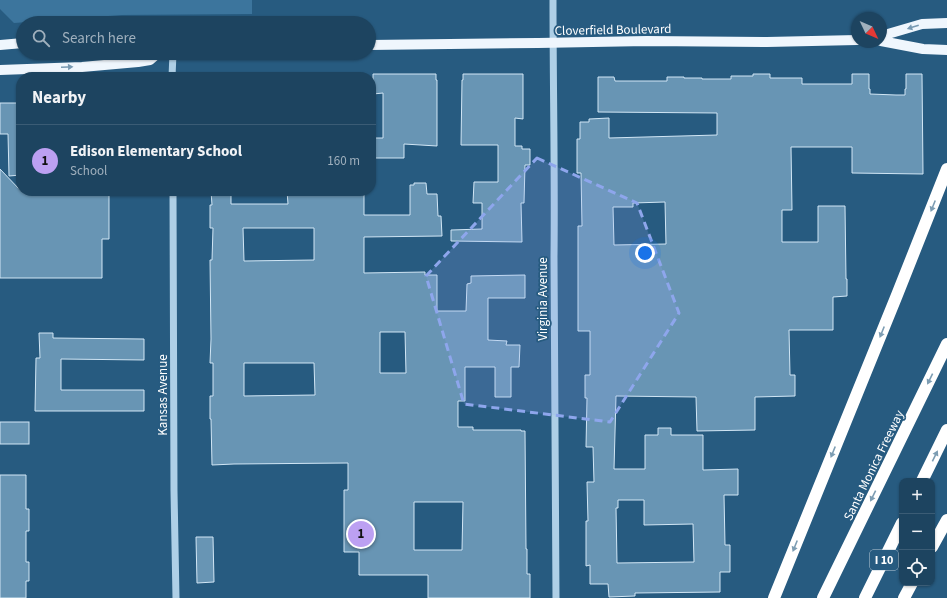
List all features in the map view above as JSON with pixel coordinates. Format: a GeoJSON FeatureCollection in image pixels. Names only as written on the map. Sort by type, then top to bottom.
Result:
{"type":"FeatureCollection","features":[{"type":"Feature","properties":{"kind":"highway"},"geometry":{"type":"LineString","coordinates":[[774,598],[947,169]]}},
{"type":"Feature","properties":{"kind":"highway","name":"Santa Monica Freeway"},"geometry":{"type":"LineString","coordinates":[[823,598],[947,344]]}},
{"type":"Feature","properties":{"kind":"highway"},"geometry":{"type":"LineString","coordinates":[[923,478],[947,430]]}},
{"type":"Feature","properties":{"kind":"highway"},"geometry":{"type":"LineString","coordinates":[[935,542],[947,520]]}},
{"type":"Feature","properties":{"kind":"highway","name":"I 10"},"geometry":{"type":"LineString","coordinates":[[865,598],[899,529]]}},
{"type":"Feature","properties":{"kind":"highway"},"geometry":{"type":"LineString","coordinates":[[904,598],[910,586]]}},
{"type":"Feature","properties":{"kind":"main road"},"geometry":{"type":"LineString","coordinates":[[887,34],[922,24],[947,23]]}},
{"type":"Feature","properties":{"kind":"main road","name":"Cloverfield Boulevard"},"geometry":{"type":"LineString","coordinates":[[376,45],[851,40]]}},
{"type":"Feature","properties":{"kind":"main road"},"geometry":{"type":"LineString","coordinates":[[887,42],[923,49],[947,50]]}},
{"type":"Feature","properties":{"kind":"main road"},"geometry":{"type":"LineString","coordinates":[[0,45],[16,44]]}},
{"type":"Feature","properties":{"kind":"main road"},"geometry":{"type":"LineString","coordinates":[[0,70],[82,67],[150,60]]}},
{"type":"Feature","properties":{"kind":"street","name":"Virginia Avenue"},"geometry":{"type":"LineString","coordinates":[[553,0],[556,598]]}},
{"type":"Feature","properties":{"kind":"street"},"geometry":{"type":"LineString","coordinates":[[172,72],[173,60]]}},
{"type":"Feature","properties":{"kind":"street","name":"Kansas Avenue"},"geometry":{"type":"LineString","coordinates":[[173,196],[174,491],[176,598]]}},
{"type":"Feature","properties":{"kind":"highlighted area"},"geometry":{"type":"Polygon","coordinates":[[[537,158],[637,203],[679,313],[610,422],[464,404],[426,276],[537,158]]]}},
{"type":"Feature","properties":{"kind":"shaded area"},"geometry":{"type":"Polygon","coordinates":[[[0,0],[252,0],[252,14],[16,16],[16,23],[14,23],[0,9],[0,0]]]}},
{"type":"Feature","properties":{"kind":"building"},"geometry":{"type":"Polygon","coordinates":[[[376,74],[436,74],[437,146],[404,144],[404,158],[376,158],[376,138],[383,138],[383,93],[376,94],[376,74]]]}},
{"type":"Feature","properties":{"kind":"building"},"geometry":{"type":"Polygon","coordinates":[[[463,74],[523,74],[523,119],[515,118],[515,146],[522,146],[522,149],[530,149],[530,165],[525,165],[524,203],[521,203],[522,242],[451,241],[451,230],[482,229],[482,203],[473,203],[474,182],[498,182],[498,145],[461,145],[463,74]]]}},
{"type":"Feature","properties":{"kind":"building"},"geometry":{"type":"Polygon","coordinates":[[[753,74],[770,74],[770,78],[802,78],[802,84],[852,84],[852,74],[869,74],[870,94],[905,95],[906,74],[922,74],[923,174],[852,173],[852,147],[791,147],[792,210],[782,210],[782,242],[818,242],[818,206],[845,206],[847,296],[833,297],[833,330],[789,330],[790,375],[795,375],[795,396],[755,397],[755,430],[697,431],[696,397],[616,396],[614,469],[645,469],[645,435],[658,435],[658,428],[671,428],[671,435],[703,435],[703,470],[738,469],[738,495],[724,495],[725,545],[730,545],[730,572],[720,572],[720,592],[635,593],[635,596],[609,597],[608,584],[590,584],[590,565],[586,566],[586,521],[588,521],[587,482],[594,482],[593,447],[586,447],[587,398],[585,398],[585,375],[590,375],[590,331],[578,331],[578,226],[582,226],[581,173],[577,173],[577,139],[580,139],[580,122],[589,122],[589,119],[609,118],[609,138],[717,135],[717,113],[598,112],[598,77],[614,77],[615,81],[667,81],[667,77],[731,79],[731,76],[753,76],[753,74]],[[665,202],[633,203],[633,207],[613,207],[614,245],[666,244],[665,202]],[[618,500],[618,508],[616,508],[617,563],[694,562],[693,524],[644,525],[644,500],[618,500]]]}},
{"type":"Feature","properties":{"kind":"building"},"geometry":{"type":"Polygon","coordinates":[[[0,103],[16,103],[16,175],[9,176],[8,134],[0,134],[0,103]]]}},
{"type":"Feature","properties":{"kind":"building"},"geometry":{"type":"Polygon","coordinates":[[[0,169],[16,186],[16,196],[109,196],[109,239],[102,239],[102,278],[0,278],[0,169]]]}},
{"type":"Feature","properties":{"kind":"building"},"geometry":{"type":"Polygon","coordinates":[[[414,183],[426,183],[427,194],[437,194],[438,216],[441,216],[442,236],[364,237],[364,273],[425,272],[425,275],[437,275],[437,311],[466,311],[467,284],[471,283],[471,276],[525,275],[525,298],[488,298],[488,340],[507,341],[506,345],[520,345],[519,367],[511,367],[511,397],[495,397],[495,367],[465,367],[465,401],[458,401],[458,427],[473,427],[473,430],[525,431],[526,549],[527,574],[530,574],[530,598],[428,598],[428,575],[359,575],[359,552],[344,552],[344,490],[348,490],[348,463],[212,465],[210,419],[210,396],[213,396],[213,363],[210,363],[210,260],[212,260],[213,228],[210,228],[211,196],[231,196],[231,204],[288,204],[287,196],[364,196],[364,215],[410,215],[410,185],[414,185],[414,183]],[[243,228],[244,261],[314,260],[314,228],[243,228]],[[380,332],[380,373],[406,373],[405,332],[380,332]],[[244,363],[244,396],[315,395],[314,363],[244,363]],[[414,502],[414,550],[462,550],[463,502],[414,502]]]}},
{"type":"Feature","properties":{"kind":"building"},"geometry":{"type":"Polygon","coordinates":[[[39,333],[53,333],[53,338],[144,339],[144,360],[61,359],[61,390],[144,390],[144,411],[35,411],[36,358],[40,358],[39,333]]]}},
{"type":"Feature","properties":{"kind":"building"},"geometry":{"type":"Polygon","coordinates":[[[0,422],[29,422],[29,444],[0,444],[0,422]]]}},
{"type":"Feature","properties":{"kind":"building"},"geometry":{"type":"Polygon","coordinates":[[[0,475],[26,475],[26,509],[29,509],[29,531],[26,531],[26,562],[29,562],[29,581],[26,581],[26,598],[0,598],[0,475]]]}},
{"type":"Feature","properties":{"kind":"building"},"geometry":{"type":"Polygon","coordinates":[[[196,537],[213,537],[214,582],[197,583],[196,537]]]}},
{"type":"Feature","properties":{"kind":"place","name":"Edison Elementary School"},"geometry":{"type":"Point","coordinates":[361,534]}}]}
